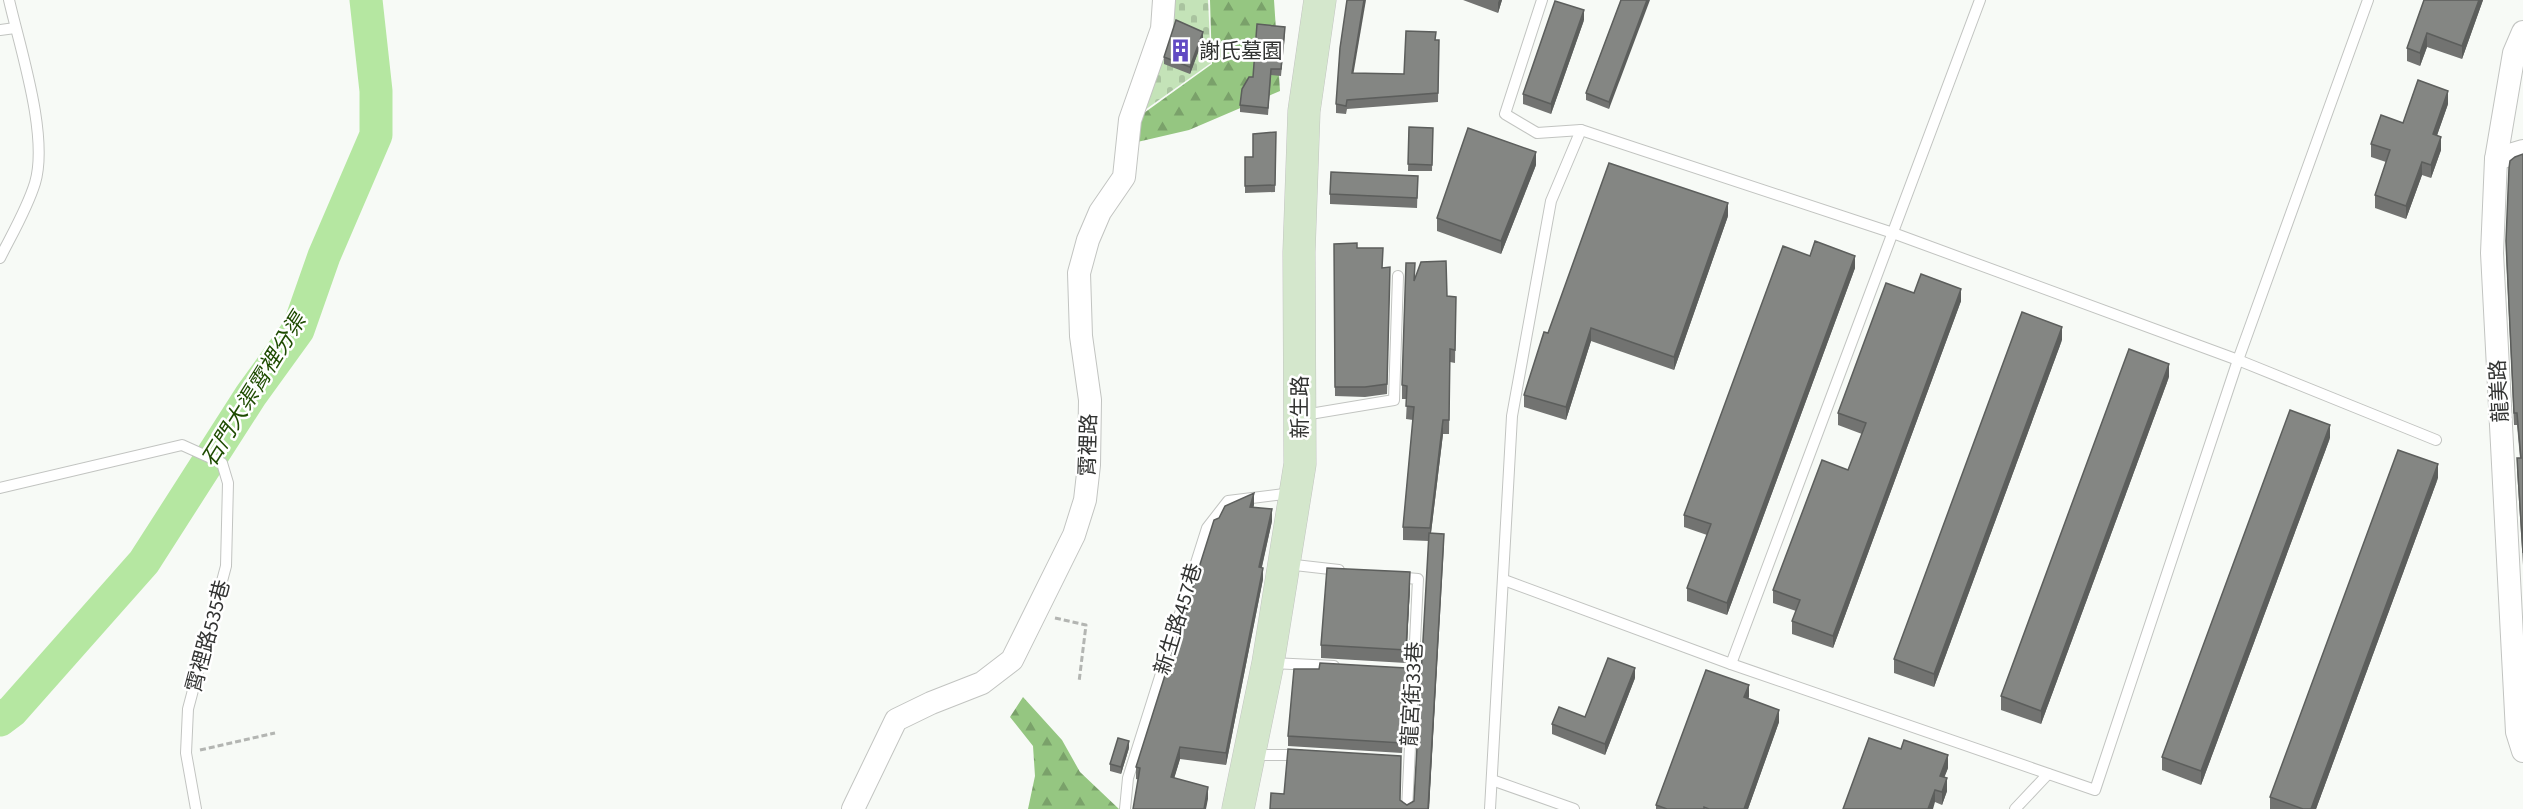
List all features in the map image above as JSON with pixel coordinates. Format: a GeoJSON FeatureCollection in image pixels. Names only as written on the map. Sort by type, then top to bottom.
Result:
{"type":"FeatureCollection","features":[{"type":"Feature","properties":{"kind":"street","name":"霄裡路"},"geometry":{"type":"LineString","coordinates":[[852,809],[896,720],[982,683],[1012,660],[1074,535],[1085,500],[1089,465],[1090,399],[1081,336],[1079,273],[1088,240],[1100,212],[1124,177],[1130,120],[1162,29],[1164,0]]}},
{"type":"Feature","properties":{"kind":"street","name":"新生路"},"geometry":{"type":"LineString","coordinates":[[1238,809],[1268,663],[1300,464],[1299,252],[1304,111],[1320,0]]}},
{"type":"Feature","properties":{"kind":"street","name":"龍美路"},"geometry":{"type":"LineString","coordinates":[[2523,32],[2514,53],[2496,159],[2492,253],[2517,732],[2523,751]]}},
{"type":"Feature","properties":{"kind":"street"},"geometry":{"type":"LineString","coordinates":[[2496,159],[2523,151]]}},
{"type":"Feature","properties":{"kind":"lane"},"geometry":{"type":"LineString","coordinates":[[0,258],[35,183],[38,168],[37,125],[9,0]]}},
{"type":"Feature","properties":{"kind":"lane"},"geometry":{"type":"LineString","coordinates":[[1542,0],[1505,114],[1537,133],[1581,129],[1893,233],[2238,360],[2436,440]]}},
{"type":"Feature","properties":{"kind":"lane"},"geometry":{"type":"LineString","coordinates":[[1731,664],[1980,0]]}},
{"type":"Feature","properties":{"kind":"lane"},"geometry":{"type":"LineString","coordinates":[[1504,580],[1731,664],[2096,790],[2238,360],[2368,0]]}},
{"type":"Feature","properties":{"kind":"lane"},"geometry":{"type":"LineString","coordinates":[[0,30],[15,28]]}},
{"type":"Feature","properties":{"kind":"lane"},"geometry":{"type":"LineString","coordinates":[[1490,809],[1512,417],[1551,201],[1581,129]]}},
{"type":"Feature","properties":{"kind":"lane"},"geometry":{"type":"LineString","coordinates":[[1300,415],[1394,400],[1398,276]]}},
{"type":"Feature","properties":{"kind":"lane","name":"霄裡路535巷"},"geometry":{"type":"LineString","coordinates":[[0,488],[182,445],[222,463],[228,483],[226,566],[188,709],[186,753],[196,809]]}},
{"type":"Feature","properties":{"kind":"lane","name":"新生路457巷"},"geometry":{"type":"LineString","coordinates":[[1125,809],[1128,777],[1207,528],[1228,501],[1296,492]]}},
{"type":"Feature","properties":{"kind":"lane"},"geometry":{"type":"LineString","coordinates":[[1285,564],[1352,572]]}},
{"type":"Feature","properties":{"kind":"lane","name":"龍宮街33巷"},"geometry":{"type":"LineString","coordinates":[[1385,576],[1418,579],[1407,671],[1409,760],[1407,809]]}},
{"type":"Feature","properties":{"kind":"lane"},"geometry":{"type":"LineString","coordinates":[[1268,663],[1345,666]]}},
{"type":"Feature","properties":{"kind":"lane"},"geometry":{"type":"LineString","coordinates":[[1249,755],[1314,755]]}},
{"type":"Feature","properties":{"kind":"lane"},"geometry":{"type":"LineString","coordinates":[[1397,760],[1409,760]]}},
{"type":"Feature","properties":{"kind":"lane"},"geometry":{"type":"LineString","coordinates":[[2015,809],[2049,774]]}},
{"type":"Feature","properties":{"kind":"lane"},"geometry":{"type":"LineString","coordinates":[[1492,780],[1574,809]]}},
{"type":"Feature","properties":{"kind":"path"},"geometry":{"type":"LineString","coordinates":[[1036,614],[1086,625],[1078,682]]}},
{"type":"Feature","properties":{"kind":"path"},"geometry":{"type":"LineString","coordinates":[[186,753],[274,733]]}},
{"type":"Feature","properties":{"kind":"green space"},"geometry":{"type":"Polygon","coordinates":[[[1168,0],[1208,0],[1211,63],[1135,117],[1168,0]]]}},
{"type":"Feature","properties":{"kind":"green space"},"geometry":{"type":"Polygon","coordinates":[[[1210,0],[1274,0],[1280,91],[1189,130],[1133,143],[1137,118],[1212,64],[1210,0]]]}},
{"type":"Feature","properties":{"kind":"green space"},"geometry":{"type":"Polygon","coordinates":[[[1023,697],[1062,740],[1080,772],[1119,809],[1028,809],[1035,776],[1033,746],[1010,717],[1023,697]]]}},
{"type":"Feature","properties":{"kind":"building"},"geometry":{"type":"Polygon","coordinates":[[[1347,0],[1364,0],[1352,73],[1404,74],[1406,31],[1436,32],[1435,40],[1439,40],[1438,93],[1347,100],[1346,106],[1336,104],[1340,48],[1347,0]]]}},
{"type":"Feature","properties":{"kind":"building"},"geometry":{"type":"Polygon","coordinates":[[[1621,0],[1647,0],[1609,102],[1586,93],[1621,0]]]}},
{"type":"Feature","properties":{"kind":"building"},"geometry":{"type":"Polygon","coordinates":[[[2424,0],[2479,0],[2462,46],[2427,33],[2420,53],[2407,48],[2424,0]]]}},
{"type":"Feature","properties":{"kind":"building"},"geometry":{"type":"Polygon","coordinates":[[[1555,1],[1584,10],[1551,104],[1523,94],[1555,1]]]}},
{"type":"Feature","properties":{"kind":"building","name":"謝氏墓園"},"geometry":{"type":"Polygon","coordinates":[[[1176,20],[1203,32],[1190,67],[1164,57],[1176,20]]]}},
{"type":"Feature","properties":{"kind":"building"},"geometry":{"type":"Polygon","coordinates":[[[1257,24],[1285,27],[1281,69],[1271,69],[1268,108],[1240,105],[1242,89],[1249,77],[1253,77],[1257,24]]]}},
{"type":"Feature","properties":{"kind":"building"},"geometry":{"type":"Polygon","coordinates":[[[2418,80],[2448,91],[2433,134],[2441,137],[2431,165],[2422,162],[2406,206],[2375,195],[2390,150],[2371,144],[2381,115],[2403,123],[2418,80]]]}},
{"type":"Feature","properties":{"kind":"building"},"geometry":{"type":"Polygon","coordinates":[[[1409,127],[1433,128],[1432,165],[1408,164],[1409,127]]]}},
{"type":"Feature","properties":{"kind":"building"},"geometry":{"type":"Polygon","coordinates":[[[1468,128],[1536,152],[1501,241],[1437,218],[1468,128]]]}},
{"type":"Feature","properties":{"kind":"building"},"geometry":{"type":"Polygon","coordinates":[[[1276,132],[1275,185],[1245,186],[1245,157],[1253,157],[1253,134],[1276,132]]]}},
{"type":"Feature","properties":{"kind":"building"},"geometry":{"type":"Polygon","coordinates":[[[2523,154],[2523,553],[2517,458],[2521,458],[2517,413],[2514,413],[2506,241],[2510,161],[2523,154]]]}},
{"type":"Feature","properties":{"kind":"building"},"geometry":{"type":"Polygon","coordinates":[[[1609,163],[1728,203],[1674,357],[1591,328],[1566,407],[1524,395],[1544,332],[1548,333],[1609,163]]]}},
{"type":"Feature","properties":{"kind":"building"},"geometry":{"type":"Polygon","coordinates":[[[1331,172],[1418,176],[1417,198],[1330,194],[1331,172]]]}},
{"type":"Feature","properties":{"kind":"building"},"geometry":{"type":"Polygon","coordinates":[[[1815,241],[1855,256],[1727,603],[1687,588],[1711,524],[1684,515],[1783,246],[1810,256],[1815,241]]]}},
{"type":"Feature","properties":{"kind":"building"},"geometry":{"type":"Polygon","coordinates":[[[1357,243],[1357,248],[1383,248],[1382,268],[1390,267],[1387,384],[1335,387],[1334,244],[1357,243]]]}},
{"type":"Feature","properties":{"kind":"building"},"geometry":{"type":"Polygon","coordinates":[[[1446,261],[1447,296],[1456,297],[1455,350],[1450,349],[1449,420],[1443,420],[1430,528],[1403,527],[1414,407],[1406,406],[1407,386],[1402,385],[1406,263],[1415,263],[1414,281],[1421,262],[1446,261]]]}},
{"type":"Feature","properties":{"kind":"building"},"geometry":{"type":"Polygon","coordinates":[[[1921,274],[1961,289],[1833,636],[1792,621],[1800,600],[1773,590],[1822,460],[1848,470],[1866,423],[1838,413],[1886,283],[1914,293],[1921,274]]]}},
{"type":"Feature","properties":{"kind":"building"},"geometry":{"type":"Polygon","coordinates":[[[2022,312],[2062,327],[1934,674],[1894,659],[2022,312]]]}},
{"type":"Feature","properties":{"kind":"building"},"geometry":{"type":"Polygon","coordinates":[[[2129,349],[2169,364],[2041,711],[2001,696],[2129,349]]]}},
{"type":"Feature","properties":{"kind":"building"},"geometry":{"type":"Polygon","coordinates":[[[2290,410],[2330,425],[2201,771],[2162,757],[2290,410]]]}},
{"type":"Feature","properties":{"kind":"building"},"geometry":{"type":"Polygon","coordinates":[[[2398,450],[2438,464],[2311,809],[2303,809],[2270,797],[2398,450]]]}},
{"type":"Feature","properties":{"kind":"building"},"geometry":{"type":"Polygon","coordinates":[[[1254,493],[1250,507],[1272,509],[1259,567],[1263,568],[1226,753],[1180,747],[1171,777],[1208,787],[1204,809],[1133,809],[1140,768],[1136,767],[1214,520],[1219,518],[1225,506],[1254,493]]]}},
{"type":"Feature","properties":{"kind":"building"},"geometry":{"type":"Polygon","coordinates":[[[1429,533],[1444,534],[1428,809],[1270,809],[1271,793],[1284,794],[1288,749],[1401,756],[1400,800],[1407,805],[1414,801],[1429,533]]]}},
{"type":"Feature","properties":{"kind":"building"},"geometry":{"type":"Polygon","coordinates":[[[1327,568],[1410,572],[1406,650],[1321,645],[1327,568]]]}},
{"type":"Feature","properties":{"kind":"building"},"geometry":{"type":"Polygon","coordinates":[[[1608,658],[1635,668],[1605,744],[1552,724],[1559,707],[1585,717],[1608,658]]]}},
{"type":"Feature","properties":{"kind":"building"},"geometry":{"type":"Polygon","coordinates":[[[1320,663],[1406,668],[1402,743],[1288,736],[1294,669],[1319,669],[1320,663]]]}},
{"type":"Feature","properties":{"kind":"building"},"geometry":{"type":"Polygon","coordinates":[[[1706,670],[1749,685],[1744,697],[1779,710],[1744,809],[1704,807],[1704,809],[1667,809],[1656,805],[1706,670]]]}},
{"type":"Feature","properties":{"kind":"building"},"geometry":{"type":"Polygon","coordinates":[[[1118,738],[1129,741],[1121,767],[1110,764],[1118,738]]]}},
{"type":"Feature","properties":{"kind":"building"},"geometry":{"type":"Polygon","coordinates":[[[1869,738],[1901,749],[1904,740],[1948,755],[1940,776],[1947,778],[1942,792],[1935,790],[1928,809],[1843,809],[1869,738]]]}},
{"type":"Feature","properties":{"kind":"waterway","name":"石門大渠霄裡分渠"},"geometry":{"type":"LineString","coordinates":[[0,720],[12,711],[144,562],[251,395],[298,330],[324,256],[376,135],[376,91],[366,0]]}},
{"type":"Feature","properties":{"kind":"place","name":"謝氏墓園"},"geometry":{"type":"Point","coordinates":[1181,51]}}]}
